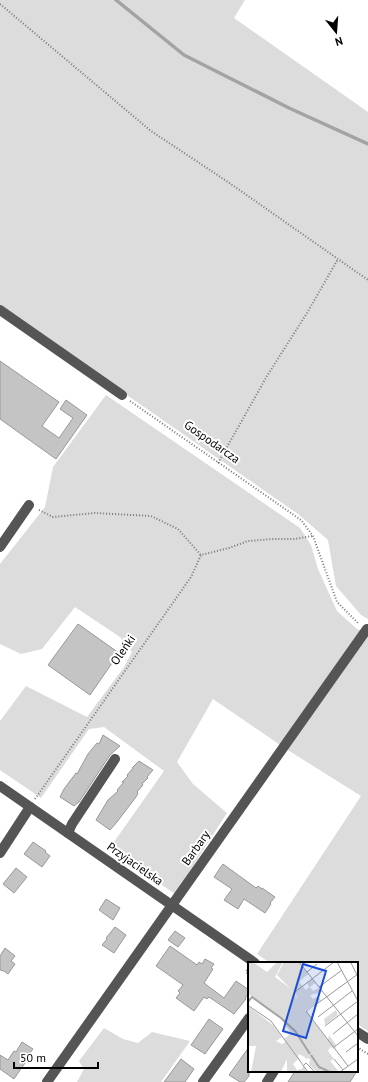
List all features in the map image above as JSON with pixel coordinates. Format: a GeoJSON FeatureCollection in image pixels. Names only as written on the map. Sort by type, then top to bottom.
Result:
{"type":"FeatureCollection","features":[{"type":"Feature","properties":{"kind":"street"},"geometry":{"type":"LineString","coordinates":[[0,310],[122,396]]}},
{"type":"Feature","properties":{"kind":"street"},"geometry":{"type":"LineString","coordinates":[[0,547],[29,505]]}},
{"type":"Feature","properties":{"kind":"street","name":"Barbary"},"geometry":{"type":"LineString","coordinates":[[47,1082],[367,629]]}},
{"type":"Feature","properties":{"kind":"street"},"geometry":{"type":"LineString","coordinates":[[68,834],[72,824],[115,759]]}},
{"type":"Feature","properties":{"kind":"street","name":"Przyjacielska"},"geometry":{"type":"LineString","coordinates":[[0,786],[254,962]]}},
{"type":"Feature","properties":{"kind":"street"},"geometry":{"type":"LineString","coordinates":[[0,853],[30,806]]}},
{"type":"Feature","properties":{"kind":"street"},"geometry":{"type":"LineString","coordinates":[[203,1082],[248,1019]]}},
{"type":"Feature","properties":{"kind":"street"},"geometry":{"type":"LineString","coordinates":[[358,1033],[368,1039]]}},
{"type":"Feature","properties":{"kind":"street"},"geometry":{"type":"LineString","coordinates":[[266,1082],[273,1072]]}},
{"type":"Feature","properties":{"kind":"path"},"geometry":{"type":"LineString","coordinates":[[0,4],[151,131],[228,182],[368,280]]}},
{"type":"Feature","properties":{"kind":"path"},"geometry":{"type":"LineString","coordinates":[[218,463],[267,376],[307,313],[338,259]]}},
{"type":"Feature","properties":{"kind":"path","name":"Gospodarcza"},"geometry":{"type":"LineString","coordinates":[[122,396],[301,520],[313,536],[337,602],[357,623],[367,629]]}},
{"type":"Feature","properties":{"kind":"path"},"geometry":{"type":"LineString","coordinates":[[29,505],[53,517],[95,514],[151,516],[178,529],[201,555],[229,548],[248,541],[313,536]]}},
{"type":"Feature","properties":{"kind":"path","name":"Oleńki"},"geometry":{"type":"LineString","coordinates":[[30,806],[191,576],[201,555]]}},
{"type":"Feature","properties":{"kind":"path"},"geometry":{"type":"LineString","coordinates":[[358,1048],[368,1054]]}},
{"type":"Feature","properties":{"kind":"shaded area"},"geometry":{"type":"Polygon","coordinates":[[[0,0],[245,0],[234,18],[368,112],[368,619],[361,615],[336,586],[328,540],[298,514],[0,307],[0,0]]]}},
{"type":"Feature","properties":{"kind":"shaded area"},"geometry":{"type":"Polygon","coordinates":[[[106,395],[300,528],[311,545],[318,569],[337,611],[357,629],[368,633],[368,1031],[358,1025],[358,962],[269,962],[257,954],[361,796],[283,747],[213,699],[177,762],[193,784],[227,813],[175,894],[109,849],[164,771],[104,727],[89,729],[41,798],[0,770],[0,721],[26,686],[87,717],[124,667],[132,652],[120,637],[75,607],[42,649],[21,654],[0,644],[0,564],[45,507],[53,467],[106,395]]]}},
{"type":"Feature","properties":{"kind":"shaded area"},"geometry":{"type":"Polygon","coordinates":[[[104,1028],[123,1039],[138,1043],[152,1032],[190,1041],[161,1082],[77,1082],[84,1069],[79,1061],[104,1028]]]}},
{"type":"Feature","properties":{"kind":"building"},"geometry":{"type":"Polygon","coordinates":[[[0,361],[59,402],[42,426],[59,438],[73,418],[60,409],[66,400],[87,415],[56,459],[0,419],[0,361]]]}},
{"type":"Feature","properties":{"kind":"building"},"geometry":{"type":"Polygon","coordinates":[[[78,624],[119,653],[90,695],[48,665],[78,624]]]}},
{"type":"Feature","properties":{"kind":"building"},"geometry":{"type":"Polygon","coordinates":[[[103,735],[120,746],[110,755],[79,802],[74,806],[60,797],[64,789],[76,773],[77,774],[88,754],[97,743],[99,744],[103,735]]]}},
{"type":"Feature","properties":{"kind":"building"},"geometry":{"type":"Polygon","coordinates":[[[139,761],[153,770],[142,784],[143,785],[137,792],[136,797],[110,830],[96,820],[108,800],[118,791],[117,790],[124,782],[122,782],[139,761]]]}},
{"type":"Feature","properties":{"kind":"building"},"geometry":{"type":"Polygon","coordinates":[[[33,842],[46,851],[45,852],[50,856],[42,867],[24,854],[33,842]]]}},
{"type":"Feature","properties":{"kind":"building"},"geometry":{"type":"Polygon","coordinates":[[[223,864],[256,888],[258,886],[275,897],[265,913],[244,899],[238,909],[224,900],[232,889],[214,877],[223,864]]]}},
{"type":"Feature","properties":{"kind":"building"},"geometry":{"type":"Polygon","coordinates":[[[16,868],[27,877],[14,893],[3,884],[16,868]]]}},
{"type":"Feature","properties":{"kind":"building"},"geometry":{"type":"Polygon","coordinates":[[[106,899],[120,908],[113,920],[99,910],[106,899]]]}},
{"type":"Feature","properties":{"kind":"building"},"geometry":{"type":"Polygon","coordinates":[[[115,927],[126,935],[114,953],[102,945],[115,927]]]}},
{"type":"Feature","properties":{"kind":"building"},"geometry":{"type":"Polygon","coordinates":[[[175,931],[185,938],[178,947],[168,940],[175,931]]]}},
{"type":"Feature","properties":{"kind":"building"},"geometry":{"type":"Polygon","coordinates":[[[170,946],[197,965],[199,962],[202,964],[205,959],[214,964],[211,968],[213,969],[204,983],[224,998],[236,981],[248,989],[248,994],[234,1014],[209,997],[207,999],[204,997],[194,1011],[176,998],[180,993],[178,991],[183,985],[156,966],[170,946]]]}},
{"type":"Feature","properties":{"kind":"building"},"geometry":{"type":"Polygon","coordinates":[[[5,948],[15,956],[11,961],[15,964],[8,974],[0,970],[0,956],[5,948]]]}},
{"type":"Feature","properties":{"kind":"building"},"geometry":{"type":"Polygon","coordinates":[[[209,1019],[223,1029],[205,1054],[191,1045],[209,1019]]]}},
{"type":"Feature","properties":{"kind":"building"},"geometry":{"type":"Polygon","coordinates":[[[22,1042],[33,1049],[25,1059],[27,1060],[14,1079],[0,1069],[0,1055],[8,1060],[14,1051],[16,1052],[22,1042]]]}},
{"type":"Feature","properties":{"kind":"building"},"geometry":{"type":"Polygon","coordinates":[[[248,1048],[249,1076],[244,1082],[240,1082],[229,1075],[248,1048]]]}},
{"type":"Feature","properties":{"kind":"building"},"geometry":{"type":"Polygon","coordinates":[[[181,1059],[194,1069],[185,1082],[164,1082],[181,1059]]]}},
{"type":"Feature","properties":{"kind":"building"},"geometry":{"type":"Polygon","coordinates":[[[294,1072],[356,1072],[350,1082],[288,1082],[294,1072]]]}},
{"type":"Feature","properties":{"kind":"waterway"},"geometry":{"type":"LineString","coordinates":[[116,0],[184,55],[289,108],[368,144]]}}]}
